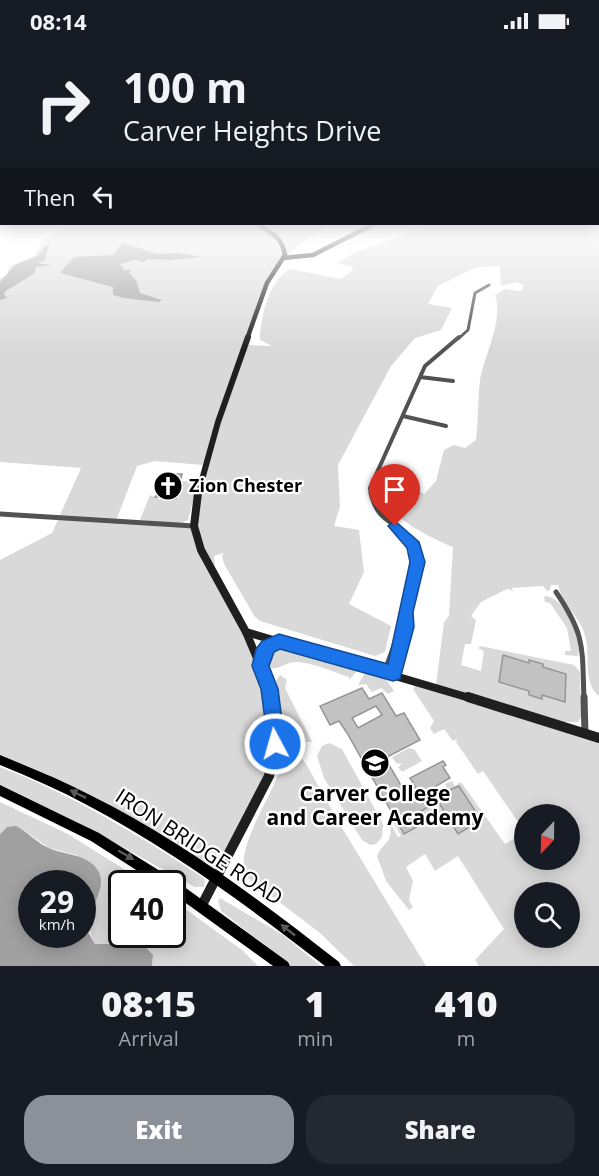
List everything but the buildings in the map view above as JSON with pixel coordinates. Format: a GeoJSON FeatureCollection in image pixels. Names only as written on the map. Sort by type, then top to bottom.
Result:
{"type":"FeatureCollection","features":[{"type":"Feature","properties":{"kind":"main road","name":"IRON BRIDGE ROAD"},"geometry":{"type":"LineString","coordinates":[[0,760],[96,804],[218,878],[335,966]]}},
{"type":"Feature","properties":{"kind":"main road"},"geometry":{"type":"LineString","coordinates":[[0,790],[95,837],[148,870]]}},
{"type":"Feature","properties":{"kind":"main road"},"geometry":{"type":"LineString","coordinates":[[186,895],[284,966]]}},
{"type":"Feature","properties":{"kind":"street"},"geometry":{"type":"LineString","coordinates":[[202,906],[269,776],[275,744],[270,689],[246,633],[201,549],[194,526],[200,480],[218,422],[267,283],[281,262]]}},
{"type":"Feature","properties":{"kind":"street"},"geometry":{"type":"LineString","coordinates":[[389,672],[406,627],[405,612],[416,570],[417,554],[409,538],[375,510],[369,493],[420,377],[430,360],[466,334],[475,293],[489,285]]}},
{"type":"Feature","properties":{"kind":"street"},"geometry":{"type":"LineString","coordinates":[[420,377],[453,381]]}},
{"type":"Feature","properties":{"kind":"street"},"geometry":{"type":"LineString","coordinates":[[403,416],[446,426]]}},
{"type":"Feature","properties":{"kind":"street"},"geometry":{"type":"LineString","coordinates":[[0,514],[194,526]]}},
{"type":"Feature","properties":{"kind":"street"},"geometry":{"type":"LineString","coordinates":[[556,592],[575,621],[582,641],[585,734]]}},
{"type":"Feature","properties":{"kind":"street"},"geometry":{"type":"LineString","coordinates":[[246,633],[389,672],[599,738]]}},
{"type":"Feature","properties":{"kind":"street"},"geometry":{"type":"LineString","coordinates":[[260,666],[262,654],[279,641]]}},
{"type":"Feature","properties":{"kind":"shaded area"},"geometry":{"type":"Polygon","coordinates":[[[22,262],[0,282],[0,279],[7,274],[10,266],[22,262]]]}},
{"type":"Feature","properties":{"kind":"shaded area"},"geometry":{"type":"Polygon","coordinates":[[[22,262],[40,262],[38,263],[53,265],[36,267],[35,273],[6,291],[4,294],[7,298],[0,300],[0,282],[15,265],[22,262]]]}},
{"type":"Feature","properties":{"kind":"shaded area"},"geometry":{"type":"Polygon","coordinates":[[[39,262],[281,262],[267,283],[204,465],[155,461],[137,466],[116,521],[194,526],[195,533],[248,639],[268,690],[273,745],[268,773],[217,874],[0,758],[0,560],[52,533],[81,468],[0,462],[0,300],[6,291],[34,273],[36,267],[51,265],[39,262]]]}},
{"type":"Feature","properties":{"kind":"shaded area"},"geometry":{"type":"Polygon","coordinates":[[[70,262],[127,262],[120,264],[124,270],[131,270],[129,273],[136,280],[140,293],[162,300],[159,302],[124,298],[113,295],[113,287],[60,273],[70,262]]]}},
{"type":"Feature","properties":{"kind":"shaded area"},"geometry":{"type":"Polygon","coordinates":[[[599,262],[599,696],[594,691],[589,678],[584,632],[558,585],[551,585],[550,590],[547,591],[543,586],[512,588],[513,592],[509,589],[505,590],[481,602],[471,616],[476,620],[471,644],[465,644],[461,665],[481,671],[484,651],[478,648],[480,646],[574,665],[580,672],[581,717],[578,722],[555,722],[436,685],[444,622],[449,616],[453,547],[410,525],[390,508],[385,498],[384,489],[391,476],[424,494],[436,481],[444,450],[454,445],[465,448],[476,440],[480,380],[497,315],[495,295],[505,289],[521,291],[523,289],[523,285],[516,282],[501,286],[500,266],[476,267],[438,286],[428,304],[452,308],[441,330],[415,338],[391,366],[338,465],[340,507],[334,526],[359,530],[364,572],[349,604],[391,626],[385,652],[375,656],[260,621],[255,617],[224,564],[222,556],[224,553],[214,556],[215,566],[205,550],[199,533],[198,514],[207,465],[223,412],[248,345],[272,346],[260,340],[264,311],[271,291],[276,282],[290,269],[341,279],[351,272],[353,267],[337,263],[599,262]]]}},
{"type":"Feature","properties":{"kind":"shaded area"},"geometry":{"type":"Polygon","coordinates":[[[195,477],[199,478],[188,520],[180,524],[140,520],[150,495],[158,499],[175,499],[177,492],[172,491],[176,484],[182,481],[194,482],[195,477]]]}},
{"type":"Feature","properties":{"kind":"shaded area"},"geometry":{"type":"Polygon","coordinates":[[[544,597],[560,604],[571,620],[578,640],[578,656],[565,655],[565,651],[571,651],[567,628],[550,603],[545,602],[544,597]]]}},
{"type":"Feature","properties":{"kind":"shaded area"},"geometry":{"type":"Polygon","coordinates":[[[282,646],[353,666],[356,672],[349,680],[349,677],[303,663],[293,662],[277,668],[266,665],[266,654],[274,647],[282,646]]]}},
{"type":"Feature","properties":{"kind":"shaded area"},"geometry":{"type":"Polygon","coordinates":[[[371,671],[383,675],[394,691],[388,694],[381,688],[372,692],[366,684],[358,685],[365,673],[371,671]]]}},
{"type":"Feature","properties":{"kind":"shaded area"},"geometry":{"type":"Polygon","coordinates":[[[280,675],[287,680],[285,688],[312,742],[292,737],[282,722],[274,684],[280,675]]]}},
{"type":"Feature","properties":{"kind":"shaded area"},"geometry":{"type":"Polygon","coordinates":[[[416,685],[555,729],[599,739],[599,966],[479,966],[475,960],[504,929],[458,856],[435,871],[425,854],[406,867],[413,881],[409,900],[413,907],[409,910],[386,881],[377,856],[389,839],[390,823],[398,837],[401,836],[391,818],[391,812],[404,834],[421,824],[416,814],[438,801],[458,834],[469,828],[473,829],[471,826],[481,821],[460,786],[449,792],[445,784],[452,781],[455,786],[461,782],[505,844],[514,839],[514,870],[580,870],[580,804],[514,804],[514,816],[483,771],[478,774],[456,742],[457,739],[453,741],[444,729],[434,734],[430,728],[434,721],[413,689],[416,685]]]}},
{"type":"Feature","properties":{"kind":"shaded area"},"geometry":{"type":"Polygon","coordinates":[[[329,743],[342,749],[383,824],[382,837],[376,844],[370,845],[362,840],[324,778],[317,756],[322,746],[329,743]]]}},
{"type":"Feature","properties":{"kind":"shaded area"},"geometry":{"type":"Polygon","coordinates":[[[409,748],[414,749],[422,761],[402,772],[398,767],[402,764],[396,763],[392,757],[409,748]]]}},
{"type":"Feature","properties":{"kind":"shaded area"},"geometry":{"type":"Polygon","coordinates":[[[290,756],[299,756],[305,762],[339,823],[426,966],[354,966],[320,933],[245,876],[243,863],[251,834],[283,760],[290,756]]]}},
{"type":"Feature","properties":{"kind":"shaded area"},"geometry":{"type":"Polygon","coordinates":[[[0,767],[54,790],[156,847],[205,879],[204,887],[195,887],[186,882],[186,870],[164,870],[77,822],[0,786],[0,767]]]}},
{"type":"Feature","properties":{"kind":"shaded area"},"geometry":{"type":"Polygon","coordinates":[[[0,802],[68,834],[125,870],[108,870],[108,944],[96,944],[96,897],[101,881],[96,876],[96,870],[90,870],[76,855],[49,848],[25,831],[7,827],[0,834],[0,802]]]}},
{"type":"Feature","properties":{"kind":"shaded area"},"geometry":{"type":"Polygon","coordinates":[[[16,826],[46,847],[87,860],[97,869],[100,876],[101,884],[96,900],[96,870],[18,870],[18,948],[96,948],[96,944],[108,944],[108,948],[146,948],[153,955],[152,966],[0,966],[0,834],[7,827],[16,826]]]}},
{"type":"Feature","properties":{"kind":"shaded area"},"geometry":{"type":"Polygon","coordinates":[[[220,898],[283,935],[321,966],[291,966],[221,911],[218,901],[220,898]]]}},
{"type":"Feature","properties":{"kind":"shaded area"},"geometry":{"type":"Polygon","coordinates":[[[186,909],[242,950],[258,966],[152,966],[153,955],[146,948],[186,948],[186,909]]]}},
{"type":"Feature","properties":{"kind":"place","name":"Zion Chester"},"geometry":{"type":"Point","coordinates":[168,486]}},
{"type":"Feature","properties":{"kind":"place","name":"Carver College and Career Academy"},"geometry":{"type":"Point","coordinates":[375,763]}},
{"type":"Feature","properties":{"kind":"route"},"geometry":{"type":"LineString","coordinates":[[275,744],[270,689],[260,666],[262,654],[268,646],[279,641],[393,674],[406,627],[405,612],[417,562],[414,546],[409,538],[395,526]]}}]}
